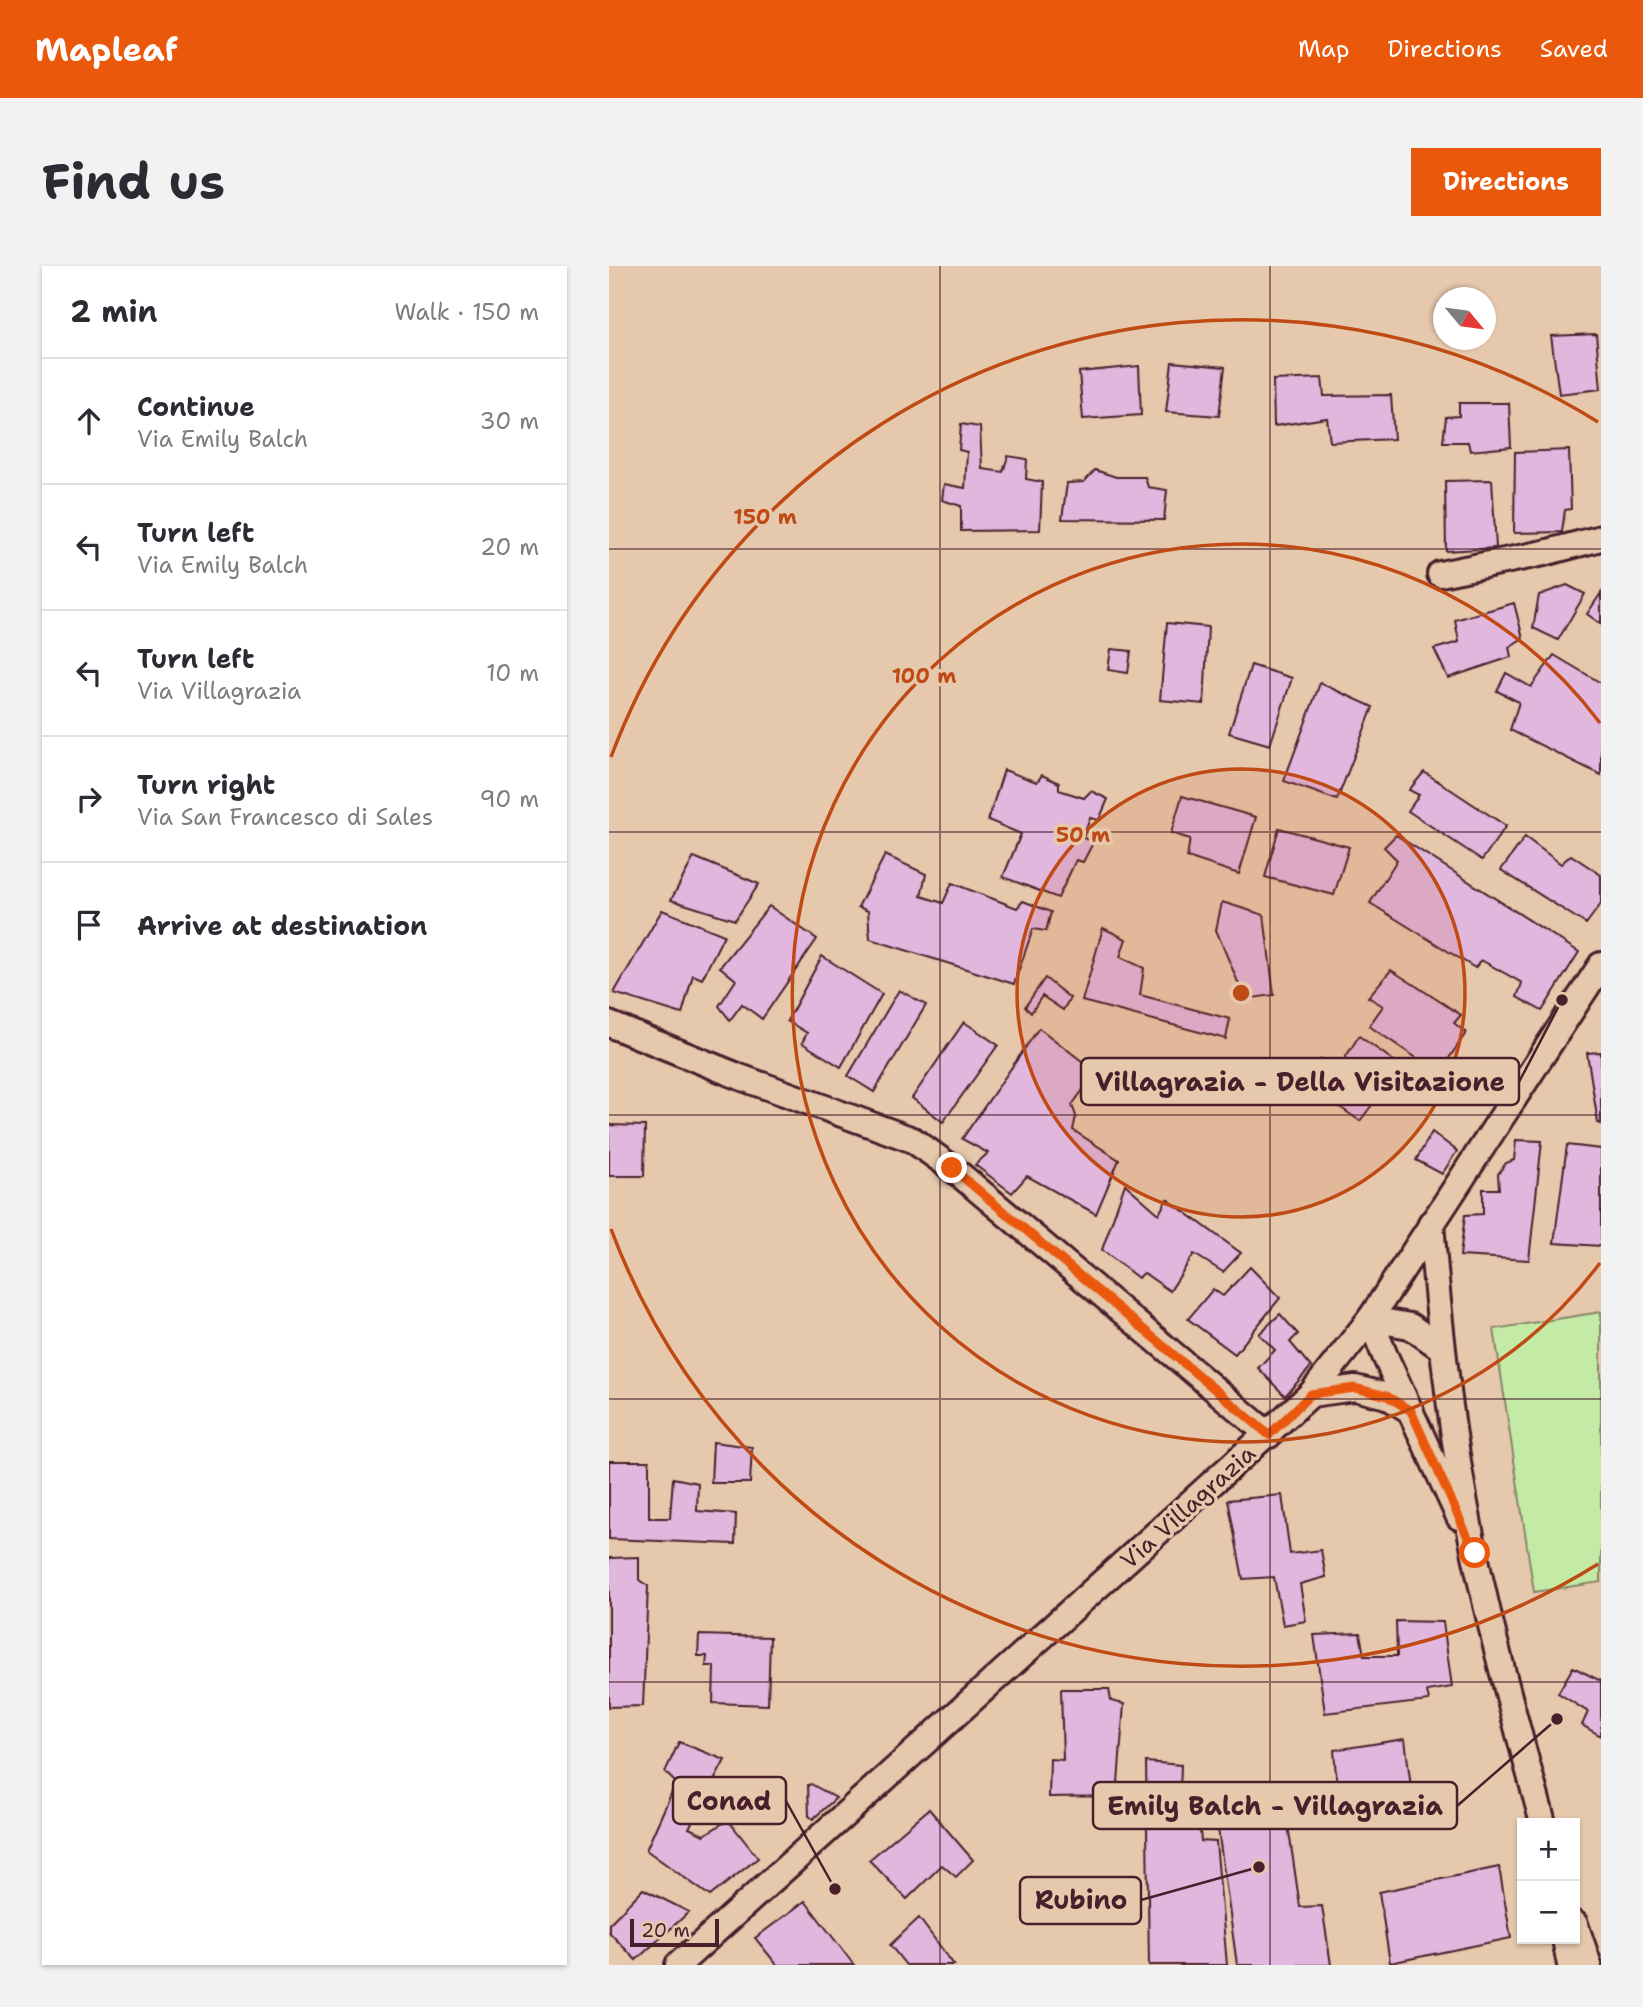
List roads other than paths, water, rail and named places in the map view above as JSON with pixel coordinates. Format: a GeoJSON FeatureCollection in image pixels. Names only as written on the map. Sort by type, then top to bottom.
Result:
{"type":"FeatureCollection","features":[{"type":"Feature","properties":{"kind":"street"},"geometry":{"type":"LineString","coordinates":[[1440,574],[1544,553],[1601,538]]}},
{"type":"Feature","properties":{"kind":"street","name":"Via Villagrazia"},"geometry":{"type":"LineString","coordinates":[[678,1965],[1269,1435],[1311,1394],[1370,1319],[1601,965]]}},
{"type":"Feature","properties":{"kind":"street"},"geometry":{"type":"LineString","coordinates":[[609,1024],[740,1077],[913,1140],[952,1168],[1269,1435]]}},
{"type":"Feature","properties":{"kind":"street"},"geometry":{"type":"LineString","coordinates":[[1431,1223],[1441,1348],[1475,1553],[1542,1818]]}},
{"type":"Feature","properties":{"kind":"street"},"geometry":{"type":"LineString","coordinates":[[1370,1319],[1410,1326],[1441,1348]]}},
{"type":"Feature","properties":{"kind":"street"},"geometry":{"type":"LineString","coordinates":[[1370,1319],[1475,1553]]}},
{"type":"Feature","properties":{"kind":"street"},"geometry":{"type":"LineString","coordinates":[[1311,1394],[1355,1388],[1387,1396],[1411,1411]]}},
{"type":"Feature","properties":{"kind":"street"},"geometry":{"type":"LineString","coordinates":[[1580,1939],[1589,1965]]}},
{"type":"Feature","properties":{"kind":"street"},"geometry":{"type":"LineString","coordinates":[[1566,1944],[1570,1965]]}},
{"type":"Feature","properties":{"kind":"place","name":"Villagrazia - Della Visitazione"},"geometry":{"type":"Point","coordinates":[1562,1000]}},
{"type":"Feature","properties":{"kind":"place","name":"Emily Balch - Villagrazia"},"geometry":{"type":"Point","coordinates":[1557,1719]}},
{"type":"Feature","properties":{"kind":"place","name":"Rubino"},"geometry":{"type":"Point","coordinates":[1259,1867]}},
{"type":"Feature","properties":{"kind":"place","name":"Conad"},"geometry":{"type":"Point","coordinates":[835,1889]}}]}
